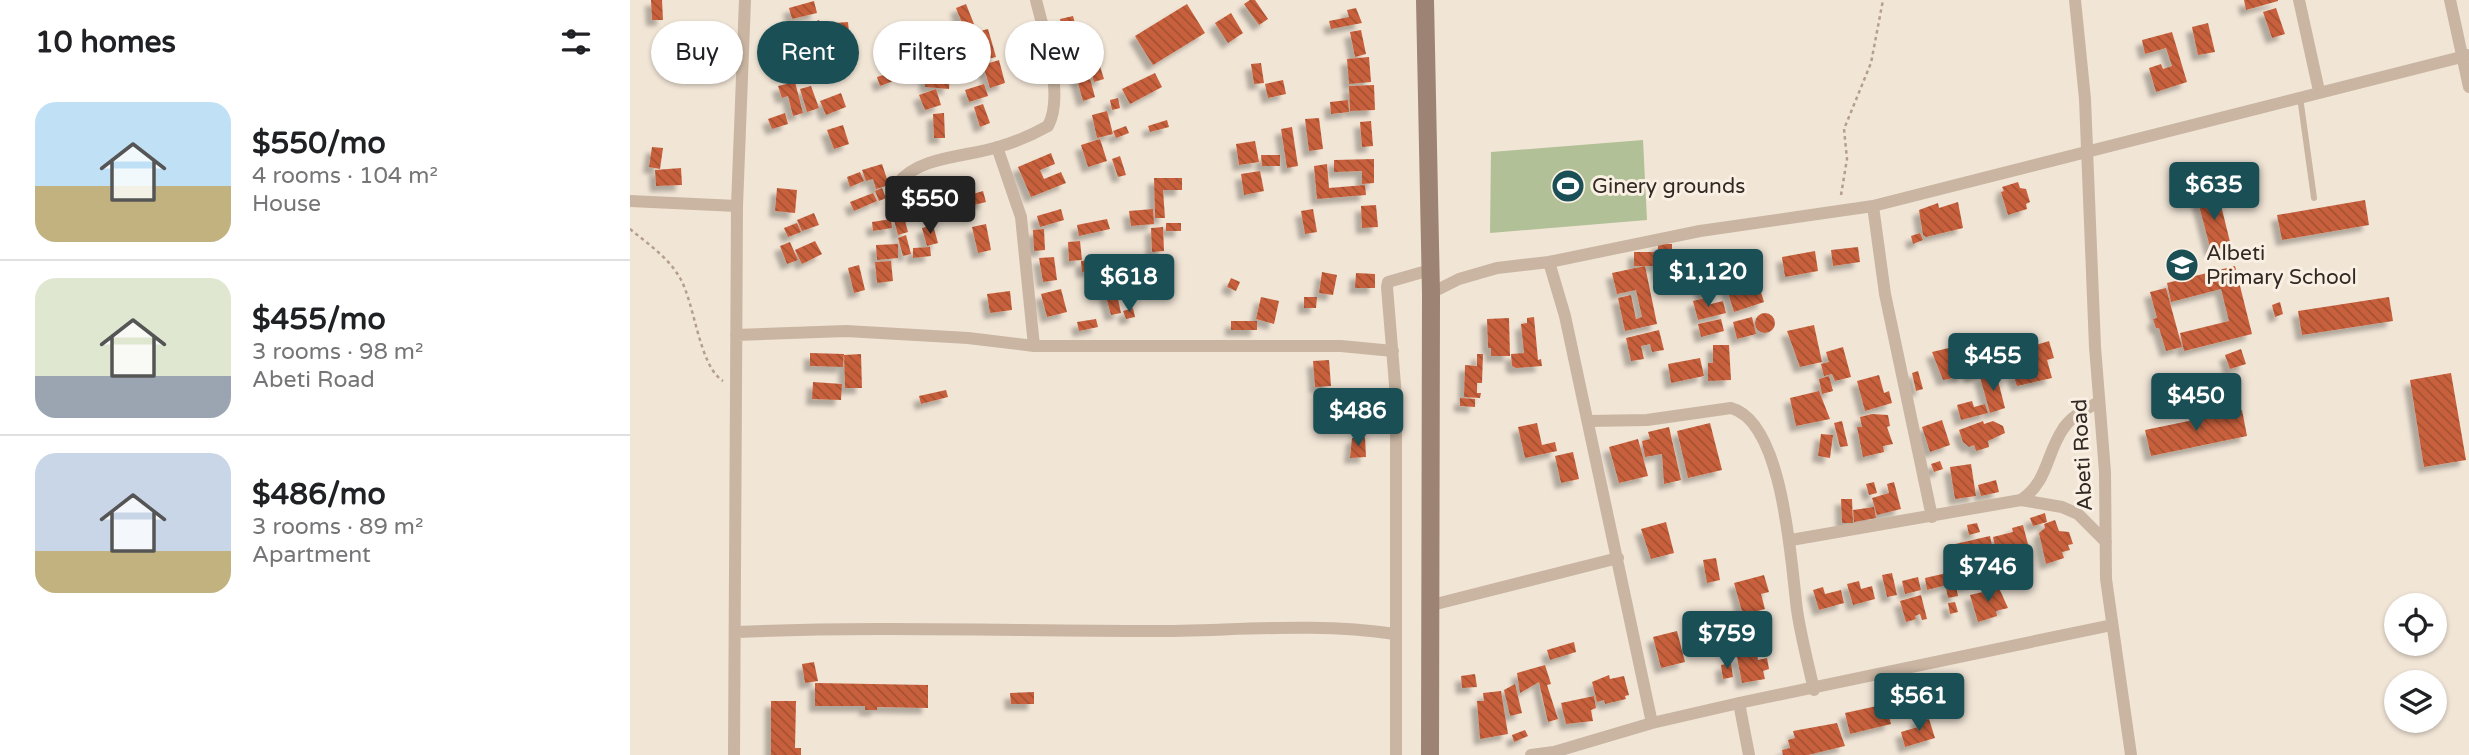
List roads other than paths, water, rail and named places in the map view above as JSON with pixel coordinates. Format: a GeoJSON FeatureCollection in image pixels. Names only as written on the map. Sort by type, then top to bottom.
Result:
{"type":"FeatureCollection","features":[{"type":"Feature","properties":{"kind":"main road"},"geometry":{"type":"LineString","coordinates":[[1425,0],[1431,293],[1430,755]]}},
{"type":"Feature","properties":{"kind":"street"},"geometry":{"type":"LineString","coordinates":[[734,755],[737,632],[737,206],[745,0]]}},
{"type":"Feature","properties":{"kind":"street"},"geometry":{"type":"LineString","coordinates":[[898,183],[904,175],[937,160],[997,147],[1048,126],[1053,117],[1054,86],[1036,0]]}},
{"type":"Feature","properties":{"kind":"street","name":"Abeti Road"},"geometry":{"type":"LineString","coordinates":[[2075,0],[2088,150],[2112,625],[2131,755]]}},
{"type":"Feature","properties":{"kind":"street"},"geometry":{"type":"LineString","coordinates":[[2299,0],[2319,91]]}},
{"type":"Feature","properties":{"kind":"street"},"geometry":{"type":"LineString","coordinates":[[2450,0],[2465,56],[2469,87]]}},
{"type":"Feature","properties":{"kind":"street"},"geometry":{"type":"LineString","coordinates":[[1431,293],[1459,279],[1497,268],[1549,262],[1700,231],[1873,206],[2465,56]]}},
{"type":"Feature","properties":{"kind":"street"},"geometry":{"type":"LineString","coordinates":[[997,147],[1021,217],[1034,346]]}},
{"type":"Feature","properties":{"kind":"street"},"geometry":{"type":"LineString","coordinates":[[630,201],[737,206]]}},
{"type":"Feature","properties":{"kind":"street"},"geometry":{"type":"LineString","coordinates":[[1873,206],[1885,294],[1932,517]]}},
{"type":"Feature","properties":{"kind":"street"},"geometry":{"type":"LineString","coordinates":[[1549,262],[1565,316],[1652,723]]}},
{"type":"Feature","properties":{"kind":"street"},"geometry":{"type":"LineString","coordinates":[[1396,755],[1393,351],[1388,282],[1430,270]]}},
{"type":"Feature","properties":{"kind":"street"},"geometry":{"type":"LineString","coordinates":[[736,335],[846,331],[968,338],[1034,346],[1115,343],[1341,345],[1393,351]]}},
{"type":"Feature","properties":{"kind":"street"},"geometry":{"type":"LineString","coordinates":[[2021,500],[2039,483],[2061,431],[2070,421],[2099,402]]}},
{"type":"Feature","properties":{"kind":"street"},"geometry":{"type":"LineString","coordinates":[[1588,421],[1647,420],[1731,408],[1741,411],[1757,431],[1779,482],[1791,540],[1797,612],[1814,690]]}},
{"type":"Feature","properties":{"kind":"street"},"geometry":{"type":"LineString","coordinates":[[1791,540],[2021,500],[2062,507],[2078,514],[2106,542]]}},
{"type":"Feature","properties":{"kind":"street"},"geometry":{"type":"LineString","coordinates":[[1432,605],[1618,558]]}},
{"type":"Feature","properties":{"kind":"street"},"geometry":{"type":"LineString","coordinates":[[1531,755],[1554,752],[1652,723],[1739,703],[1814,690],[1909,666],[2112,625]]}},
{"type":"Feature","properties":{"kind":"street"},"geometry":{"type":"LineString","coordinates":[[737,632],[848,627],[1197,631],[1345,627],[1395,634]]}},
{"type":"Feature","properties":{"kind":"street"},"geometry":{"type":"LineString","coordinates":[[1739,703],[1749,755]]}},
{"type":"Feature","properties":{"kind":"lane"},"geometry":{"type":"LineString","coordinates":[[2300,97],[2314,198]]}},
{"type":"Feature","properties":{"kind":"place","name":"Ginery grounds"},"geometry":{"type":"Point","coordinates":[1568,186]}},
{"type":"Feature","properties":{"kind":"place","name":"Albeti Primary School"},"geometry":{"type":"Point","coordinates":[2182,265]}}]}
